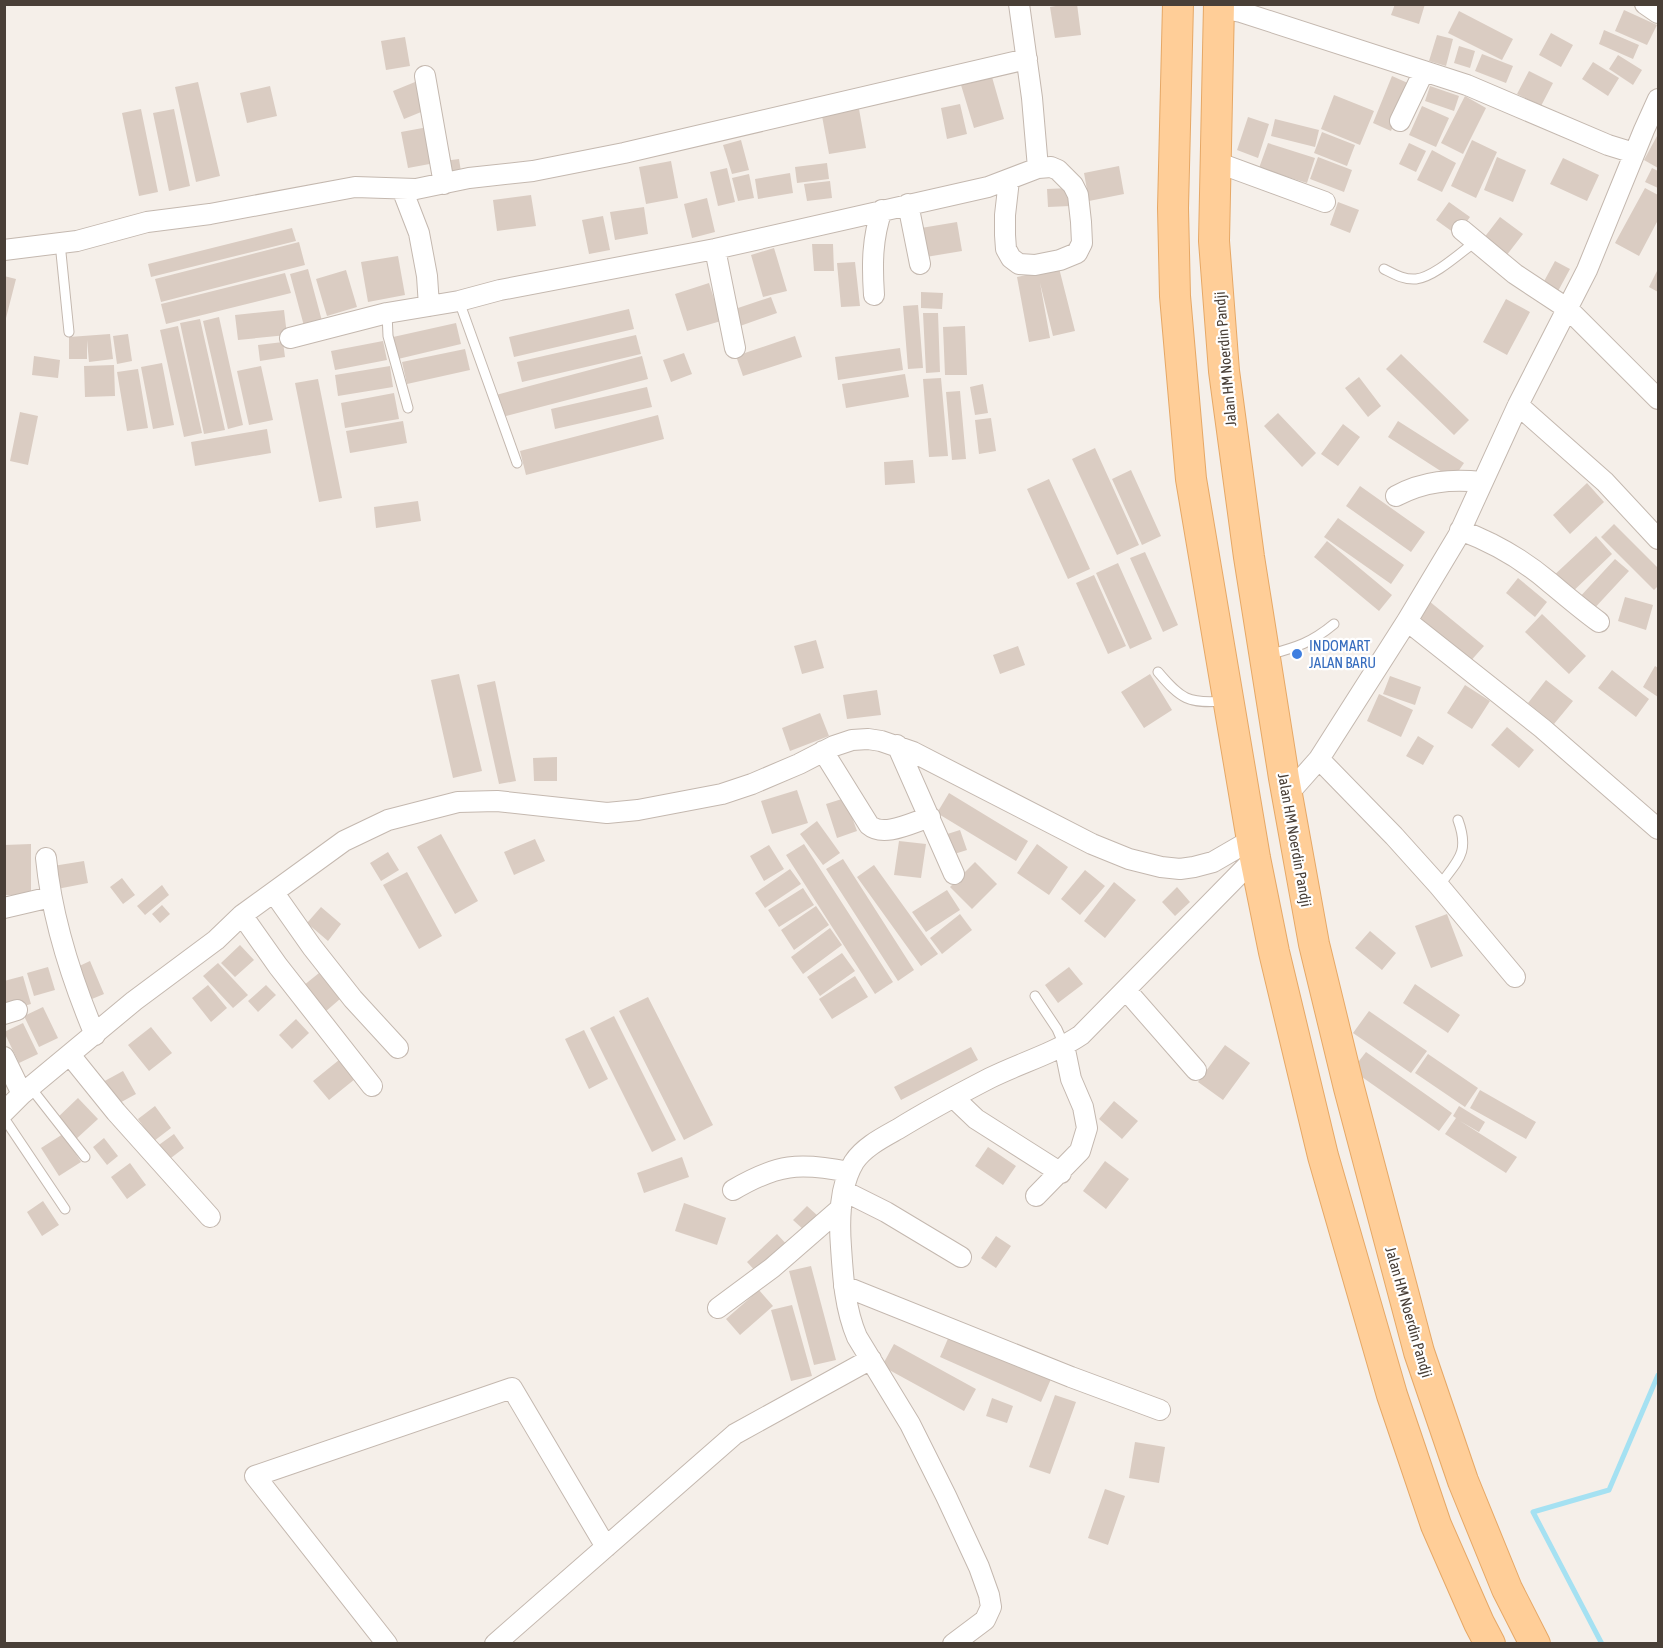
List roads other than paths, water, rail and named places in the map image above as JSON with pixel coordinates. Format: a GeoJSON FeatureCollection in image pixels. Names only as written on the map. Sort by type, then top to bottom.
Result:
{"type":"FeatureCollection","features":[{"type":"Feature","properties":{"kind":"main road"},"geometry":{"type":"LineString","coordinates":[[1178,4],[1173,208],[1175,296],[1191,479],[1253,849],[1274,952],[1323,1156],[1392,1395],[1436,1525],[1490,1644]]}},
{"type":"Feature","properties":{"kind":"main road","name":"Jalan HM Noerdin Pandji"},"geometry":{"type":"LineString","coordinates":[[1220,6],[1239,170],[1214,241],[1224,371],[1247,545],[1275,653],[1288,794],[1314,944],[1348,1088],[1419,1352],[1463,1480],[1507,1589],[1535,1644]]}},
{"type":"Feature","properties":{"kind":"main road"},"geometry":{"type":"LineString","coordinates":[[1274,952],[1314,944]]}},
{"type":"Feature","properties":{"kind":"street"},"geometry":{"type":"LineString","coordinates":[[1019,4],[1028,59],[1038,168]]}},
{"type":"Feature","properties":{"kind":"street"},"geometry":{"type":"LineString","coordinates":[[1645,4],[1659,12]]}},
{"type":"Feature","properties":{"kind":"street"},"geometry":{"type":"LineString","coordinates":[[1220,6],[1467,85],[1608,145],[1634,153]]}},
{"type":"Feature","properties":{"kind":"street"},"geometry":{"type":"LineString","coordinates":[[4,250],[77,241],[147,222],[210,214],[355,187],[416,189],[469,178],[533,171],[624,153],[1028,59]]}},
{"type":"Feature","properties":{"kind":"street"},"geometry":{"type":"LineString","coordinates":[[1400,121],[1424,71]]}},
{"type":"Feature","properties":{"kind":"street"},"geometry":{"type":"LineString","coordinates":[[424,76],[444,184]]}},
{"type":"Feature","properties":{"kind":"street"},"geometry":{"type":"LineString","coordinates":[[1288,794],[1319,759],[1407,621],[1460,530],[1518,405],[1587,270],[1634,153],[1658,104]]}},
{"type":"Feature","properties":{"kind":"street"},"geometry":{"type":"LineString","coordinates":[[290,338],[387,313],[459,301],[500,290],[715,249],[947,196],[1009,180],[1038,168],[1051,167],[1058,170],[1068,178],[1078,195],[1082,243],[1080,249],[1072,256],[1035,265],[1019,264],[1011,258],[1006,249],[1005,236],[1009,180]]}},
{"type":"Feature","properties":{"kind":"street"},"geometry":{"type":"LineString","coordinates":[[1239,170],[1325,202]]}},
{"type":"Feature","properties":{"kind":"street"},"geometry":{"type":"LineString","coordinates":[[402,189],[419,233],[427,276],[429,306]]}},
{"type":"Feature","properties":{"kind":"street"},"geometry":{"type":"LineString","coordinates":[[908,204],[920,264]]}},
{"type":"Feature","properties":{"kind":"street"},"geometry":{"type":"LineString","coordinates":[[874,294],[872,262],[875,229],[882,210]]}},
{"type":"Feature","properties":{"kind":"street"},"geometry":{"type":"LineString","coordinates":[[1468,236],[1515,274],[1568,309],[1659,399]]}},
{"type":"Feature","properties":{"kind":"street"},"geometry":{"type":"LineString","coordinates":[[715,249],[735,348]]}},
{"type":"Feature","properties":{"kind":"street"},"geometry":{"type":"LineString","coordinates":[[1518,405],[1605,482],[1659,539]]}},
{"type":"Feature","properties":{"kind":"street"},"geometry":{"type":"LineString","coordinates":[[1396,496],[1420,485],[1437,481],[1456,479],[1482,482]]}},
{"type":"Feature","properties":{"kind":"street"},"geometry":{"type":"LineString","coordinates":[[1460,530],[1483,539],[1512,555],[1599,622]]}},
{"type":"Feature","properties":{"kind":"street"},"geometry":{"type":"LineString","coordinates":[[1407,621],[1542,728],[1659,829]]}},
{"type":"Feature","properties":{"kind":"street"},"geometry":{"type":"LineString","coordinates":[[4,1112],[134,1001],[216,940],[242,915],[344,841],[388,820],[458,802],[497,801],[608,813],[638,810],[722,794],[790,768],[823,751],[852,740],[868,739],[897,745],[945,767],[1092,844],[1129,859],[1161,867],[1194,867],[1253,849]]}},
{"type":"Feature","properties":{"kind":"street"},"geometry":{"type":"LineString","coordinates":[[897,745],[954,874]]}},
{"type":"Feature","properties":{"kind":"street"},"geometry":{"type":"LineString","coordinates":[[823,751],[868,825],[873,829],[882,831],[930,817]]}},
{"type":"Feature","properties":{"kind":"street"},"geometry":{"type":"LineString","coordinates":[[1319,759],[1439,886],[1515,977]]}},
{"type":"Feature","properties":{"kind":"street"},"geometry":{"type":"LineString","coordinates":[[953,1644],[985,1620],[991,1607],[989,1595],[979,1567],[936,1475],[895,1397],[851,1324],[844,1286],[845,1190],[858,1156],[868,1147],[990,1078],[1064,1045],[1092,1025],[1253,849]]}},
{"type":"Feature","properties":{"kind":"street"},"geometry":{"type":"LineString","coordinates":[[46,858],[59,937],[95,1035]]}},
{"type":"Feature","properties":{"kind":"street"},"geometry":{"type":"LineString","coordinates":[[274,893],[312,947],[353,999],[398,1048]]}},
{"type":"Feature","properties":{"kind":"street"},"geometry":{"type":"LineString","coordinates":[[4,908],[51,897]]}},
{"type":"Feature","properties":{"kind":"street"},"geometry":{"type":"LineString","coordinates":[[242,915],[278,966],[372,1086]]}},
{"type":"Feature","properties":{"kind":"street"},"geometry":{"type":"LineString","coordinates":[[1126,990],[1196,1070]]}},
{"type":"Feature","properties":{"kind":"street"},"geometry":{"type":"LineString","coordinates":[[1036,1196],[1080,1151],[1087,1128],[1083,1107],[1071,1079],[1064,1045]]}},
{"type":"Feature","properties":{"kind":"street"},"geometry":{"type":"LineString","coordinates":[[70,1055],[116,1112],[210,1217]]}},
{"type":"Feature","properties":{"kind":"street"},"geometry":{"type":"LineString","coordinates":[[4,1057],[26,1091]]}},
{"type":"Feature","properties":{"kind":"street"},"geometry":{"type":"LineString","coordinates":[[955,1099],[976,1119],[1061,1173]]}},
{"type":"Feature","properties":{"kind":"street"},"geometry":{"type":"LineString","coordinates":[[733,1190],[778,1168],[800,1167],[886,1212],[962,1257]]}},
{"type":"Feature","properties":{"kind":"street"},"geometry":{"type":"LineString","coordinates":[[718,1308],[772,1268],[845,1190]]}},
{"type":"Feature","properties":{"kind":"street"},"geometry":{"type":"LineString","coordinates":[[844,1286],[1160,1410]]}},
{"type":"Feature","properties":{"kind":"street"},"geometry":{"type":"LineString","coordinates":[[495,1644],[735,1434],[871,1359]]}},
{"type":"Feature","properties":{"kind":"street"},"geometry":{"type":"LineString","coordinates":[[387,1644],[255,1476],[512,1388],[606,1547]]}},
{"type":"Feature","properties":{"kind":"lane"},"geometry":{"type":"LineString","coordinates":[[1384,269],[1401,277],[1418,279],[1441,267],[1468,236]]}},
{"type":"Feature","properties":{"kind":"lane"},"geometry":{"type":"LineString","coordinates":[[60,243],[69,332]]}},
{"type":"Feature","properties":{"kind":"lane"},"geometry":{"type":"LineString","coordinates":[[459,301],[517,463]]}},
{"type":"Feature","properties":{"kind":"lane"},"geometry":{"type":"LineString","coordinates":[[387,313],[388,336],[408,408]]}},
{"type":"Feature","properties":{"kind":"lane"},"geometry":{"type":"LineString","coordinates":[[1275,653],[1298,647],[1315,639],[1334,624]]}},
{"type":"Feature","properties":{"kind":"lane"},"geometry":{"type":"LineString","coordinates":[[1158,672],[1175,690],[1189,700],[1197,702],[1230,701]]}},
{"type":"Feature","properties":{"kind":"lane"},"geometry":{"type":"LineString","coordinates":[[1439,886],[1462,851],[1463,834],[1458,820]]}},
{"type":"Feature","properties":{"kind":"lane"},"geometry":{"type":"LineString","coordinates":[[1035,996],[1057,1029],[1064,1045]]}},
{"type":"Feature","properties":{"kind":"lane"},"geometry":{"type":"LineString","coordinates":[[26,1091],[85,1157]]}},
{"type":"Feature","properties":{"kind":"lane"},"geometry":{"type":"LineString","coordinates":[[4,1118],[65,1209]]}},
{"type":"Feature","properties":{"kind":"waterway"},"geometry":{"type":"LineString","coordinates":[[1602,1644],[1533,1512],[1609,1490],[1658,1375]]}},
{"type":"Feature","properties":{"kind":"place","name":"INDOMART JALAN BARU"},"geometry":{"type":"Point","coordinates":[1297,654]}}]}
